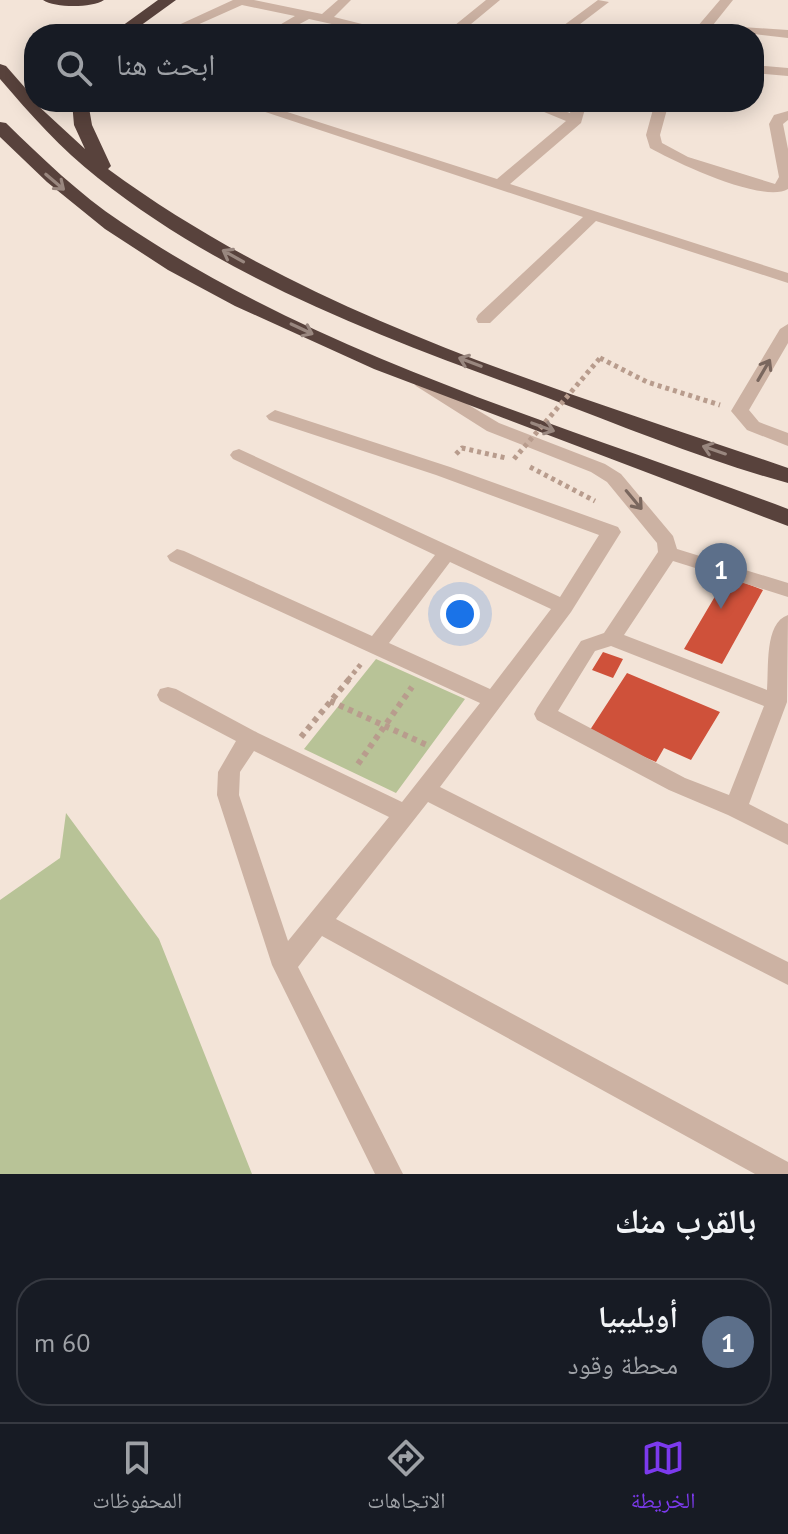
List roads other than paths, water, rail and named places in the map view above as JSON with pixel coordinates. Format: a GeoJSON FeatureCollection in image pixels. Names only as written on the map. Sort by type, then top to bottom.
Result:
{"type":"FeatureCollection","features":[{"type":"Feature","properties":{"kind":"highway"},"geometry":{"type":"LineString","coordinates":[[51,0],[96,0]]}},
{"type":"Feature","properties":{"kind":"highway"},"geometry":{"type":"LineString","coordinates":[[133,24],[168,0]]}},
{"type":"Feature","properties":{"kind":"highway"},"geometry":{"type":"LineString","coordinates":[[0,69],[24,97]]}},
{"type":"Feature","properties":{"kind":"highway"},"geometry":{"type":"LineString","coordinates":[[37,112],[134,199],[197,236],[329,304],[472,362],[788,476]]}},
{"type":"Feature","properties":{"kind":"highway"},"geometry":{"type":"LineString","coordinates":[[81,112],[83,125],[106,175]]}},
{"type":"Feature","properties":{"kind":"highway"},"geometry":{"type":"LineString","coordinates":[[0,127],[33,164],[66,191],[168,261],[258,309],[422,382],[788,518]]}},
{"type":"Feature","properties":{"kind":"street"},"geometry":{"type":"LineString","coordinates":[[324,19],[345,0]]}},
{"type":"Feature","properties":{"kind":"street"},"geometry":{"type":"LineString","coordinates":[[464,24],[494,0]]}},
{"type":"Feature","properties":{"kind":"street"},"geometry":{"type":"LineString","coordinates":[[707,24],[727,0]]}},
{"type":"Feature","properties":{"kind":"street"},"geometry":{"type":"LineString","coordinates":[[189,24],[241,1],[343,24]]}},
{"type":"Feature","properties":{"kind":"street"},"geometry":{"type":"LineString","coordinates":[[573,24],[603,2]]}},
{"type":"Feature","properties":{"kind":"street"},"geometry":{"type":"LineString","coordinates":[[290,24],[307,15]]}},
{"type":"Feature","properties":{"kind":"street"},"geometry":{"type":"LineString","coordinates":[[764,33],[788,34]]}},
{"type":"Feature","properties":{"kind":"street"},"geometry":{"type":"LineString","coordinates":[[764,70],[788,72]]}},
{"type":"Feature","properties":{"kind":"street"},"geometry":{"type":"LineString","coordinates":[[274,112],[786,274]]}},
{"type":"Feature","properties":{"kind":"street"},"geometry":{"type":"LineString","coordinates":[[554,112],[576,120]]}},
{"type":"Feature","properties":{"kind":"street"},"geometry":{"type":"LineString","coordinates":[[501,184],[576,120],[578,112]]}},
{"type":"Feature","properties":{"kind":"street"},"geometry":{"type":"LineString","coordinates":[[659,112],[653,135],[655,145],[683,160],[764,188],[778,189],[784,185],[786,177],[776,124],[779,118],[788,115]]}},
{"type":"Feature","properties":{"kind":"street"},"geometry":{"type":"LineString","coordinates":[[484,319],[594,215]]}},
{"type":"Feature","properties":{"kind":"street"},"geometry":{"type":"LineString","coordinates":[[788,329],[740,411],[753,426],[788,440]]}},
{"type":"Feature","properties":{"kind":"street"},"geometry":{"type":"LineString","coordinates":[[422,382],[493,427],[598,468],[614,478],[666,541],[668,553],[611,638],[588,646],[545,714],[677,784],[736,808],[788,835]]}},
{"type":"Feature","properties":{"kind":"street"},"geometry":{"type":"LineString","coordinates":[[275,416],[443,471],[611,532],[564,607],[451,757],[284,965]]}},
{"type":"Feature","properties":{"kind":"street"},"geometry":{"type":"LineString","coordinates":[[239,455],[564,607]]}},
{"type":"Feature","properties":{"kind":"street"},"geometry":{"type":"LineString","coordinates":[[668,553],[788,590]]}},
{"type":"Feature","properties":{"kind":"street"},"geometry":{"type":"LineString","coordinates":[[376,645],[446,554]]}},
{"type":"Feature","properties":{"kind":"street"},"geometry":{"type":"LineString","coordinates":[[177,556],[492,699]]}},
{"type":"Feature","properties":{"kind":"street"},"geometry":{"type":"LineString","coordinates":[[736,808],[776,702],[783,628],[788,623]]}},
{"type":"Feature","properties":{"kind":"street"},"geometry":{"type":"LineString","coordinates":[[611,638],[776,702]]}},
{"type":"Feature","properties":{"kind":"street"},"geometry":{"type":"LineString","coordinates":[[168,695],[250,739],[403,813]]}},
{"type":"Feature","properties":{"kind":"street"},"geometry":{"type":"LineString","coordinates":[[250,739],[233,761],[225,782],[284,965],[389,1174]]}},
{"type":"Feature","properties":{"kind":"street"},"geometry":{"type":"LineString","coordinates":[[424,790],[788,974]]}},
{"type":"Feature","properties":{"kind":"street"},"geometry":{"type":"LineString","coordinates":[[318,921],[782,1174]]}},
{"type":"Feature","properties":{"kind":"place","name":"أويليبيا"},"geometry":{"type":"Point","coordinates":[721,609]}}]}
